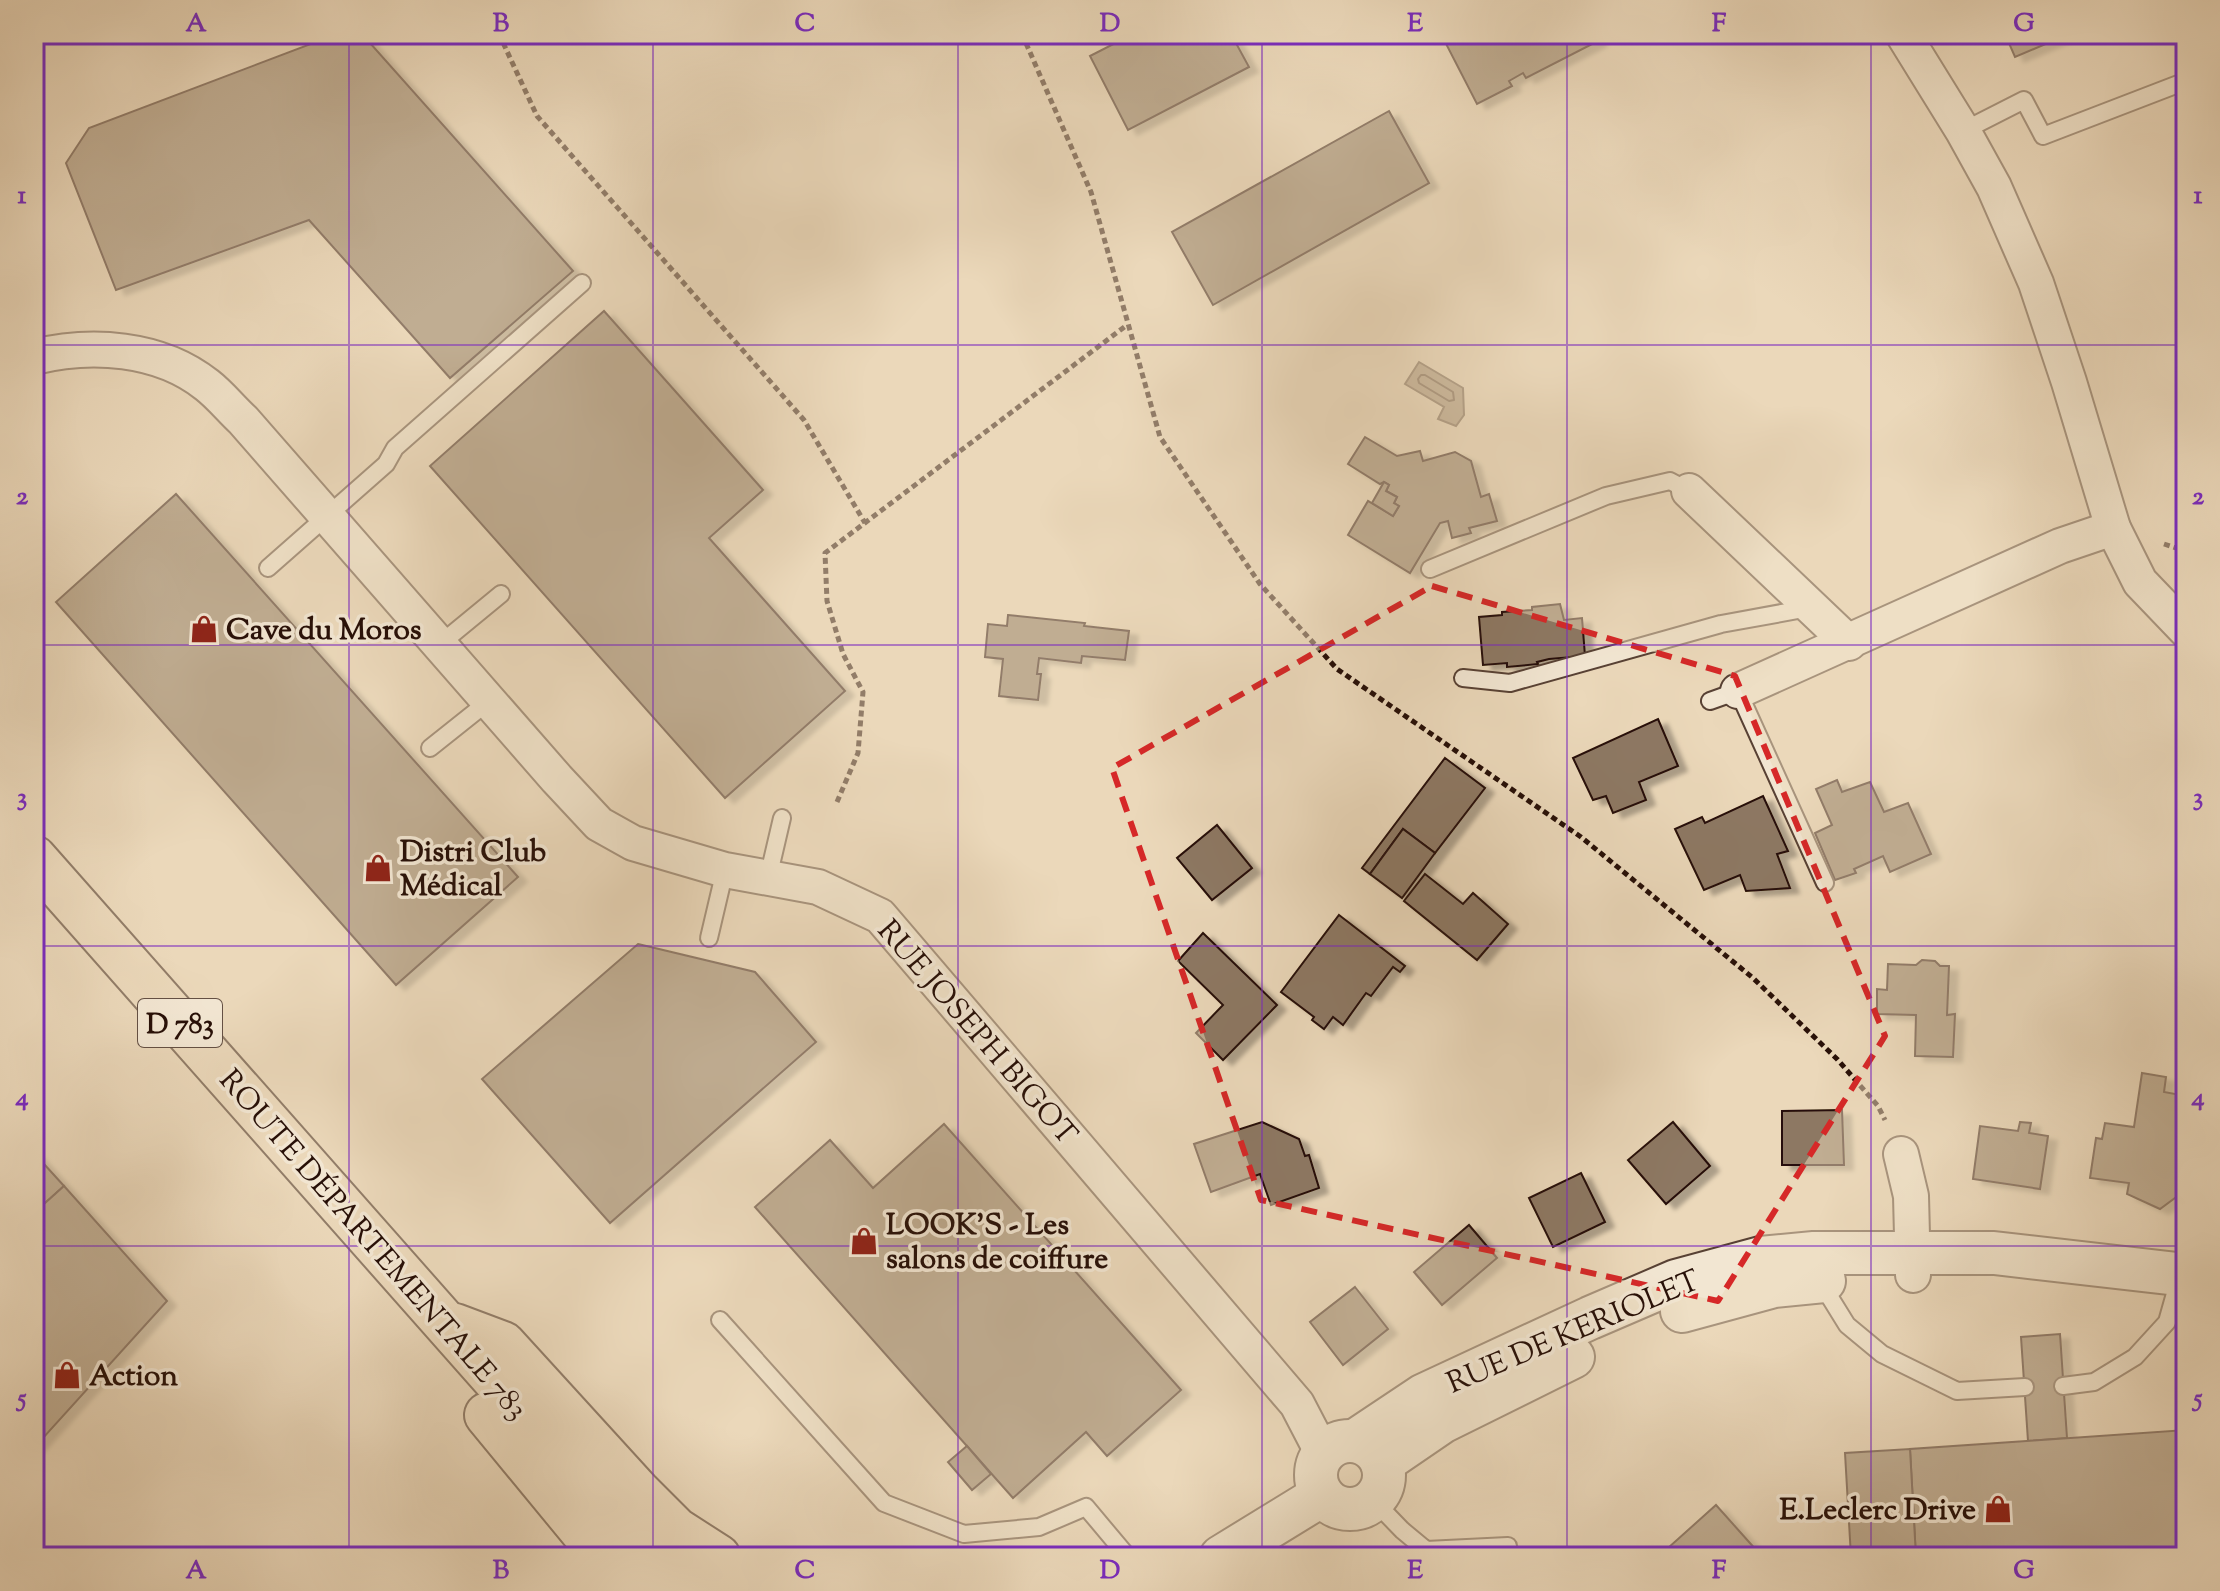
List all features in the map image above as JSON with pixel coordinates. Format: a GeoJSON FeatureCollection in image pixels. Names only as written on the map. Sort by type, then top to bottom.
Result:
{"type":"FeatureCollection","features":[{"type":"Feature","properties":{"kind":"main road","name":"ROUTE DÉPARTEMENTALE 783"},"geometry":{"type":"LineString","coordinates":[[34,858],[652,1557]]}},
{"type":"Feature","properties":{"kind":"main road"},"geometry":{"type":"LineString","coordinates":[[441,1321],[459,1381],[604,1557]]}},
{"type":"Feature","properties":{"kind":"main road"},"geometry":{"type":"LineString","coordinates":[[441,1321],[503,1344],[676,1530],[718,1557]]}},
{"type":"Feature","properties":{"kind":"street"},"geometry":{"type":"LineString","coordinates":[[1903,34],[1994,187],[2036,283],[2113,528],[2140,582],[2186,630]]}},
{"type":"Feature","properties":{"kind":"street","name":"RUE JOSEPH BIGOT"},"geometry":{"type":"LineString","coordinates":[[34,357],[57,351],[111,350],[175,366],[207,385],[243,420],[599,824],[633,843],[725,870],[818,887],[880,916],[1297,1404],[1358,1465]]}},
{"type":"Feature","properties":{"kind":"street"},"geometry":{"type":"LineString","coordinates":[[1689,491],[1849,643]]}},
{"type":"Feature","properties":{"kind":"street"},"geometry":{"type":"LineString","coordinates":[[1724,696],[1849,643],[2060,546],[2113,528]]}},
{"type":"Feature","properties":{"kind":"street"},"geometry":{"type":"LineString","coordinates":[[1901,1154],[1911,1196],[1912,1264]]}},
{"type":"Feature","properties":{"kind":"street","name":"RUE DE KERIOLET"},"geometry":{"type":"LineString","coordinates":[[1358,1465],[1424,1395],[1676,1281],[1761,1258],[1814,1253],[1995,1275],[2182,1285]]}},
{"type":"Feature","properties":{"kind":"street","name":"RUE DE KERIOLET"},"geometry":{"type":"LineString","coordinates":[[1358,1465],[1607,1341],[1686,1309],[1774,1286],[1820,1282],[1912,1264]]}},
{"type":"Feature","properties":{"kind":"street"},"geometry":{"type":"LineString","coordinates":[[1221,1557],[1322,1495],[1315,1474],[1317,1463],[1358,1465]]}},
{"type":"Feature","properties":{"kind":"lane"},"geometry":{"type":"LineString","coordinates":[[1963,131],[2024,100],[2043,136],[2186,81]]}},
{"type":"Feature","properties":{"kind":"lane"},"geometry":{"type":"LineString","coordinates":[[268,568],[386,464],[395,448],[582,283]]}},
{"type":"Feature","properties":{"kind":"lane"},"geometry":{"type":"LineString","coordinates":[[1430,569],[1606,496],[1670,481],[1689,491]]}},
{"type":"Feature","properties":{"kind":"lane"},"geometry":{"type":"LineString","coordinates":[[439,645],[501,594]]}},
{"type":"Feature","properties":{"kind":"lane"},"geometry":{"type":"LineString","coordinates":[[1463,678],[1510,683],[1721,624],[1810,607]]}},
{"type":"Feature","properties":{"kind":"lane"},"geometry":{"type":"LineString","coordinates":[[1724,696],[1825,883]]}},
{"type":"Feature","properties":{"kind":"lane"},"geometry":{"type":"LineString","coordinates":[[430,748],[489,701]]}},
{"type":"Feature","properties":{"kind":"lane"},"geometry":{"type":"LineString","coordinates":[[768,878],[782,818]]}},
{"type":"Feature","properties":{"kind":"lane"},"geometry":{"type":"LineString","coordinates":[[709,938],[725,870]]}},
{"type":"Feature","properties":{"kind":"lane"},"geometry":{"type":"LineString","coordinates":[[1820,1282],[1847,1325],[1882,1354],[1957,1391],[2025,1387]]}},
{"type":"Feature","properties":{"kind":"lane"},"geometry":{"type":"LineString","coordinates":[[2063,1386],[2094,1382],[2135,1357],[2167,1322],[2182,1285]]}},
{"type":"Feature","properties":{"kind":"lane"},"geometry":{"type":"LineString","coordinates":[[720,1320],[884,1503],[964,1534],[1039,1527],[1086,1507],[1128,1557]]}},
{"type":"Feature","properties":{"kind":"lane"},"geometry":{"type":"LineString","coordinates":[[1358,1465],[1420,1553],[1508,1546]]}},
{"type":"Feature","properties":{"kind":"path"},"geometry":{"type":"LineString","coordinates":[[499,34],[537,116],[804,420],[865,523]]}},
{"type":"Feature","properties":{"kind":"path"},"geometry":{"type":"LineString","coordinates":[[1022,34],[1091,192],[1160,437],[1260,584],[1337,669],[1581,837],[1753,978],[1837,1059],[1878,1106],[1901,1154]]}},
{"type":"Feature","properties":{"kind":"path"},"geometry":{"type":"LineString","coordinates":[[837,802],[858,753],[863,692],[843,654],[827,601],[825,553],[1127,325]]}},
{"type":"Feature","properties":{"kind":"highlighted area"},"geometry":{"type":"Polygon","coordinates":[[[1432,586],[1735,676],[1885,1036],[1718,1301],[1261,1200],[1112,768],[1432,586]]]}},
{"type":"Feature","properties":{"kind":"water"},"geometry":{"type":"Polygon","coordinates":[[[1419,362],[1463,388],[1464,415],[1456,426],[1438,419],[1444,407],[1405,384],[1419,362]]]}},
{"type":"Feature","properties":{"kind":"building"},"geometry":{"type":"Polygon","coordinates":[[[337,34],[362,34],[573,271],[450,378],[309,220],[116,290],[66,163],[89,128],[337,34]]]}},
{"type":"Feature","properties":{"kind":"building"},"geometry":{"type":"Polygon","coordinates":[[[1133,34],[1231,34],[1249,67],[1128,130],[1090,56],[1133,34]]]}},
{"type":"Feature","properties":{"kind":"building"},"geometry":{"type":"Polygon","coordinates":[[[1441,34],[1594,34],[1598,41],[1526,78],[1523,73],[1509,81],[1512,86],[1477,104],[1441,34]]]}},
{"type":"Feature","properties":{"kind":"building"},"geometry":{"type":"Polygon","coordinates":[[[2005,34],[2069,34],[2015,57],[2005,34]]]}},
{"type":"Feature","properties":{"kind":"building"},"geometry":{"type":"Polygon","coordinates":[[[1389,111],[1429,183],[1213,305],[1172,232],[1389,111]]]}},
{"type":"Feature","properties":{"kind":"building"},"geometry":{"type":"Polygon","coordinates":[[[604,311],[763,490],[709,538],[845,691],[725,798],[430,466],[604,311]]]}},
{"type":"Feature","properties":{"kind":"building"},"geometry":{"type":"Polygon","coordinates":[[[1365,437],[1397,456],[1420,451],[1423,461],[1455,452],[1471,461],[1481,497],[1489,494],[1497,521],[1469,528],[1471,533],[1452,538],[1448,521],[1440,523],[1410,573],[1348,535],[1368,501],[1393,516],[1399,506],[1394,503],[1397,497],[1386,491],[1389,485],[1384,482],[1380,484],[1348,464],[1365,437]]]}},
{"type":"Feature","properties":{"kind":"building"},"geometry":{"type":"Polygon","coordinates":[[[1384,482],[1389,485],[1386,491],[1397,497],[1394,503],[1399,506],[1393,516],[1372,503],[1384,482]]]}},
{"type":"Feature","properties":{"kind":"building"},"geometry":{"type":"Polygon","coordinates":[[[176,494],[518,877],[396,985],[56,602],[176,494]]]}},
{"type":"Feature","properties":{"kind":"building"},"geometry":{"type":"Polygon","coordinates":[[[1560,604],[1564,620],[1582,618],[1585,656],[1507,667],[1507,663],[1483,665],[1479,617],[1560,604]]]}},
{"type":"Feature","properties":{"kind":"building"},"geometry":{"type":"Polygon","coordinates":[[[1008,615],[1129,631],[1125,660],[1082,656],[1081,663],[1039,658],[1038,700],[999,696],[1003,659],[985,657],[988,624],[1007,626],[1008,615]]]}},
{"type":"Feature","properties":{"kind":"building"},"geometry":{"type":"Polygon","coordinates":[[[1658,719],[1678,766],[1639,782],[1646,800],[1613,813],[1606,796],[1593,800],[1573,758],[1658,719]]]}},
{"type":"Feature","properties":{"kind":"building"},"geometry":{"type":"Polygon","coordinates":[[[1445,758],[1485,788],[1435,853],[1403,829],[1370,874],[1362,868],[1445,758]]]}},
{"type":"Feature","properties":{"kind":"building"},"geometry":{"type":"Polygon","coordinates":[[[1837,780],[1842,792],[1870,782],[1884,812],[1908,803],[1931,854],[1890,872],[1883,856],[1854,869],[1856,873],[1835,880],[1815,833],[1832,825],[1816,789],[1837,780]]]}},
{"type":"Feature","properties":{"kind":"building"},"geometry":{"type":"Polygon","coordinates":[[[1763,796],[1788,851],[1777,854],[1790,888],[1746,891],[1740,875],[1704,890],[1675,829],[1702,817],[1705,823],[1763,796]]]}},
{"type":"Feature","properties":{"kind":"building"},"geometry":{"type":"Polygon","coordinates":[[[1217,825],[1252,868],[1212,900],[1177,858],[1217,825]]]}},
{"type":"Feature","properties":{"kind":"building"},"geometry":{"type":"Polygon","coordinates":[[[1403,829],[1435,853],[1402,898],[1370,874],[1403,829]]]}},
{"type":"Feature","properties":{"kind":"building"},"geometry":{"type":"Polygon","coordinates":[[[1425,874],[1463,904],[1473,893],[1508,924],[1477,960],[1404,901],[1425,874]]]}},
{"type":"Feature","properties":{"kind":"building"},"geometry":{"type":"Polygon","coordinates":[[[1339,915],[1405,966],[1400,972],[1393,967],[1371,996],[1366,993],[1343,1025],[1333,1017],[1324,1029],[1312,1020],[1314,1017],[1281,992],[1339,915]]]}},
{"type":"Feature","properties":{"kind":"building"},"geometry":{"type":"Polygon","coordinates":[[[1203,933],[1277,1005],[1223,1060],[1196,1033],[1223,1005],[1178,961],[1203,933]]]}},
{"type":"Feature","properties":{"kind":"building"},"geometry":{"type":"Polygon","coordinates":[[[638,944],[755,972],[816,1042],[610,1223],[482,1079],[638,944]]]}},
{"type":"Feature","properties":{"kind":"building"},"geometry":{"type":"Polygon","coordinates":[[[1922,960],[1949,966],[1947,1015],[1955,1014],[1953,1057],[1915,1056],[1916,1015],[1877,1014],[1877,989],[1887,990],[1888,964],[1916,965],[1922,960]]]}},
{"type":"Feature","properties":{"kind":"building"},"geometry":{"type":"Polygon","coordinates":[[[2142,1073],[2166,1077],[2164,1092],[2186,1096],[2186,1202],[2175,1198],[2160,1209],[2127,1194],[2129,1183],[2090,1178],[2096,1138],[2102,1139],[2105,1123],[2134,1127],[2142,1073]]]}},
{"type":"Feature","properties":{"kind":"building"},"geometry":{"type":"Polygon","coordinates":[[[1842,1110],[1844,1165],[1782,1165],[1782,1111],[1842,1110]]]}},
{"type":"Feature","properties":{"kind":"building"},"geometry":{"type":"Polygon","coordinates":[[[1262,1122],[1299,1139],[1305,1156],[1309,1155],[1319,1188],[1271,1205],[1260,1174],[1211,1192],[1194,1144],[1262,1122]]]}},
{"type":"Feature","properties":{"kind":"building"},"geometry":{"type":"Polygon","coordinates":[[[1673,1122],[1710,1166],[1666,1204],[1628,1160],[1673,1122]]]}},
{"type":"Feature","properties":{"kind":"building"},"geometry":{"type":"Polygon","coordinates":[[[2020,1122],[2031,1123],[2029,1133],[2048,1136],[2040,1189],[1973,1179],[1980,1126],[2018,1131],[2020,1122]]]}},
{"type":"Feature","properties":{"kind":"building"},"geometry":{"type":"Polygon","coordinates":[[[944,1124],[1181,1390],[1107,1456],[1086,1432],[1013,1498],[755,1207],[830,1140],[873,1188],[944,1124]]]}},
{"type":"Feature","properties":{"kind":"building"},"geometry":{"type":"Polygon","coordinates":[[[34,1153],[64,1186],[34,1213],[34,1153]]]}},
{"type":"Feature","properties":{"kind":"building"},"geometry":{"type":"Polygon","coordinates":[[[1581,1173],[1605,1222],[1553,1247],[1529,1198],[1581,1173]]]}},
{"type":"Feature","properties":{"kind":"building","name":"Action"},"geometry":{"type":"Polygon","coordinates":[[[64,1186],[167,1301],[34,1448],[34,1213],[64,1186]]]}},
{"type":"Feature","properties":{"kind":"building"},"geometry":{"type":"Polygon","coordinates":[[[1469,1225],[1497,1258],[1442,1305],[1414,1272],[1469,1225]]]}},
{"type":"Feature","properties":{"kind":"building"},"geometry":{"type":"Polygon","coordinates":[[[1355,1287],[1388,1329],[1343,1365],[1310,1322],[1355,1287]]]}},
{"type":"Feature","properties":{"kind":"building"},"geometry":{"type":"Polygon","coordinates":[[[2060,1334],[2067,1438],[2028,1441],[2021,1337],[2060,1334]]]}},
{"type":"Feature","properties":{"kind":"building"},"geometry":{"type":"Polygon","coordinates":[[[2186,1430],[2186,1557],[1916,1557],[1910,1449],[2186,1430]]]}},
{"type":"Feature","properties":{"kind":"building"},"geometry":{"type":"Polygon","coordinates":[[[967,1446],[991,1474],[972,1490],[948,1462],[967,1446]]]}},
{"type":"Feature","properties":{"kind":"building"},"geometry":{"type":"Polygon","coordinates":[[[1910,1449],[1916,1557],[1851,1557],[1845,1453],[1910,1449]]]}},
{"type":"Feature","properties":{"kind":"building"},"geometry":{"type":"Polygon","coordinates":[[[1716,1505],[1757,1551],[1757,1557],[1658,1557],[1716,1505]]]}},
{"type":"Feature","properties":{"kind":"place","name":"Cave du Moros"},"geometry":{"type":"Point","coordinates":[204,629]}},
{"type":"Feature","properties":{"kind":"place","name":"Distri Club Médical"},"geometry":{"type":"Point","coordinates":[378,868]}},
{"type":"Feature","properties":{"kind":"place","name":"LOOK'S - Les salons de coiffure"},"geometry":{"type":"Point","coordinates":[864,1241]}},
{"type":"Feature","properties":{"kind":"place","name":"Action"},"geometry":{"type":"Point","coordinates":[67,1375]}},
{"type":"Feature","properties":{"kind":"place","name":"E.Leclerc Drive"},"geometry":{"type":"Point","coordinates":[1998,1509]}}]}
